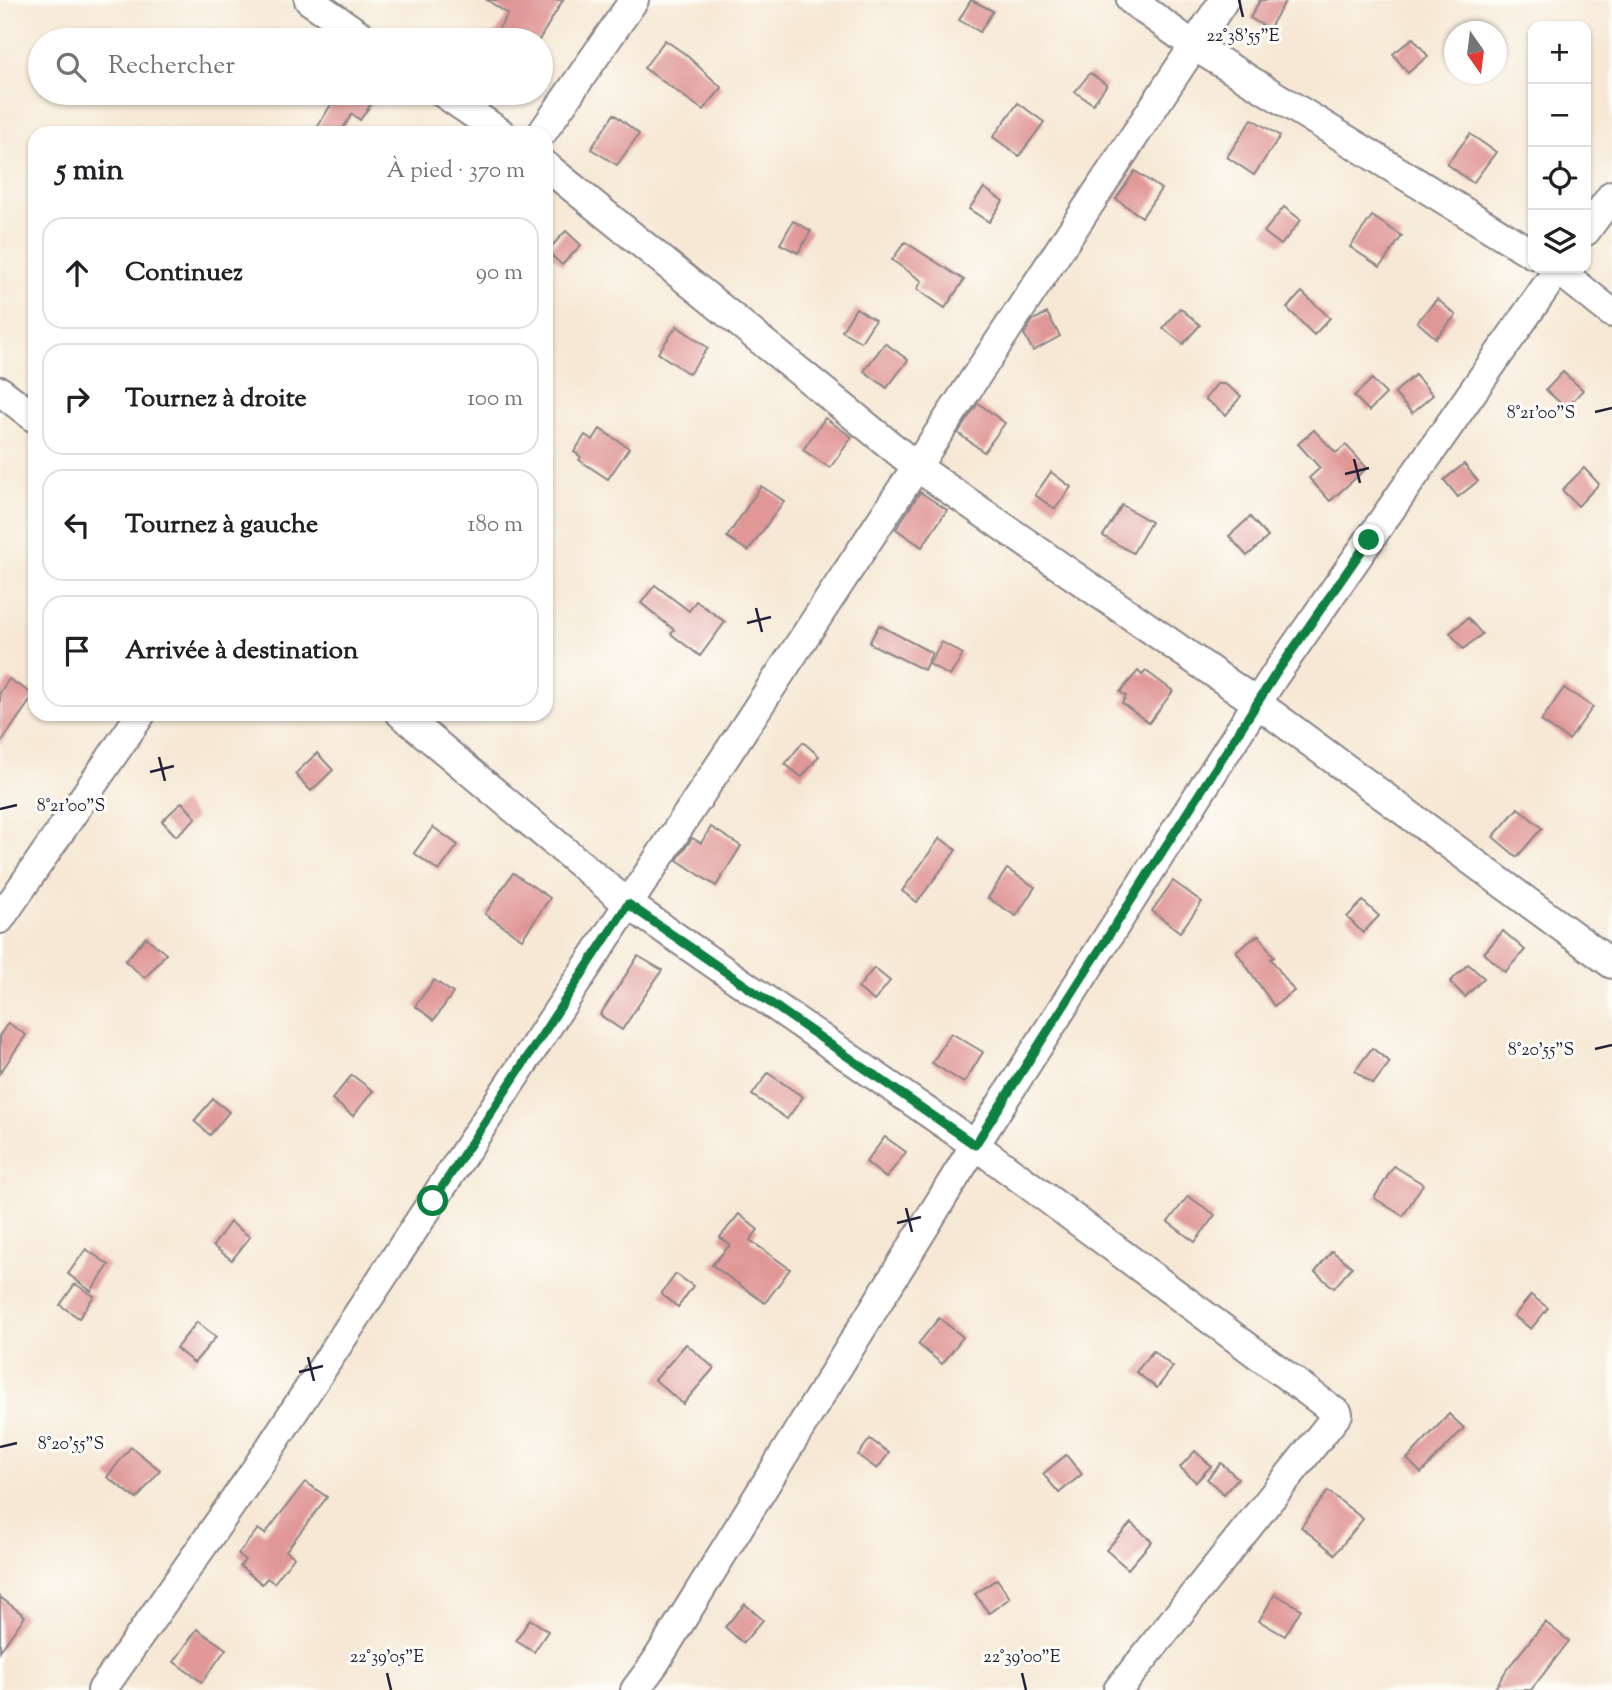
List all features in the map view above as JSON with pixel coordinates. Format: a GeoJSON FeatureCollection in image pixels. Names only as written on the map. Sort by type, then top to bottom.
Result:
{"type":"FeatureCollection","features":[{"type":"Feature","properties":{"kind":"street"},"geometry":{"type":"LineString","coordinates":[[309,0],[350,28]]}},
{"type":"Feature","properties":{"kind":"street"},"geometry":{"type":"LineString","coordinates":[[547,126],[634,0]]}},
{"type":"Feature","properties":{"kind":"street"},"geometry":{"type":"LineString","coordinates":[[1131,0],[1194,46],[1528,251]]}},
{"type":"Feature","properties":{"kind":"street"},"geometry":{"type":"LineString","coordinates":[[102,1690],[252,1475],[1224,0]]}},
{"type":"Feature","properties":{"kind":"street"},"geometry":{"type":"LineString","coordinates":[[460,105],[491,126]]}},
{"type":"Feature","properties":{"kind":"street"},"geometry":{"type":"LineString","coordinates":[[553,172],[917,467],[1257,703],[1612,964]]}},
{"type":"Feature","properties":{"kind":"street"},"geometry":{"type":"LineString","coordinates":[[1591,224],[1612,195]]}},
{"type":"Feature","properties":{"kind":"street"},"geometry":{"type":"LineString","coordinates":[[635,1690],[655,1663],[975,1145],[1257,703],[1555,273]]}},
{"type":"Feature","properties":{"kind":"street"},"geometry":{"type":"LineString","coordinates":[[1564,273],[1612,313]]}},
{"type":"Feature","properties":{"kind":"street"},"geometry":{"type":"LineString","coordinates":[[0,391],[28,413]]}},
{"type":"Feature","properties":{"kind":"street"},"geometry":{"type":"LineString","coordinates":[[0,919],[136,721]]}},
{"type":"Feature","properties":{"kind":"street"},"geometry":{"type":"LineString","coordinates":[[409,721],[628,904],[975,1145],[1338,1414],[1118,1690]]}},
{"type":"Feature","properties":{"kind":"building"},"geometry":{"type":"Polygon","coordinates":[[[487,0],[563,0],[546,28],[499,28],[508,14],[487,0]]]}},
{"type":"Feature","properties":{"kind":"building"},"geometry":{"type":"Polygon","coordinates":[[[971,0],[993,11],[980,32],[959,20],[971,0]]]}},
{"type":"Feature","properties":{"kind":"building"},"geometry":{"type":"Polygon","coordinates":[[[1260,0],[1286,0],[1269,29],[1250,18],[1260,0]]]}},
{"type":"Feature","properties":{"kind":"building"},"geometry":{"type":"Polygon","coordinates":[[[1413,38],[1428,56],[1408,73],[1393,54],[1413,38]]]}},
{"type":"Feature","properties":{"kind":"building"},"geometry":{"type":"Polygon","coordinates":[[[665,40],[685,54],[722,88],[703,110],[644,68],[665,40]]]}},
{"type":"Feature","properties":{"kind":"building"},"geometry":{"type":"Polygon","coordinates":[[[1090,73],[1107,85],[1093,104],[1075,92],[1090,73]]]}},
{"type":"Feature","properties":{"kind":"building"},"geometry":{"type":"Polygon","coordinates":[[[1018,103],[1044,122],[1019,156],[993,137],[1018,103]]]}},
{"type":"Feature","properties":{"kind":"building"},"geometry":{"type":"Polygon","coordinates":[[[331,105],[371,105],[360,120],[352,114],[344,126],[318,126],[331,105]]]}},
{"type":"Feature","properties":{"kind":"building"},"geometry":{"type":"Polygon","coordinates":[[[614,114],[639,134],[617,165],[591,149],[614,114]]]}},
{"type":"Feature","properties":{"kind":"building"},"geometry":{"type":"Polygon","coordinates":[[[1252,119],[1280,136],[1254,175],[1227,157],[1252,119]]]}},
{"type":"Feature","properties":{"kind":"building"},"geometry":{"type":"Polygon","coordinates":[[[1470,134],[1496,152],[1473,183],[1447,164],[1470,134]]]}},
{"type":"Feature","properties":{"kind":"building"},"geometry":{"type":"Polygon","coordinates":[[[1135,171],[1161,189],[1142,217],[1116,199],[1135,171]]]}},
{"type":"Feature","properties":{"kind":"building"},"geometry":{"type":"Polygon","coordinates":[[[984,188],[1003,201],[989,222],[969,209],[984,188]]]}},
{"type":"Feature","properties":{"kind":"building"},"geometry":{"type":"Polygon","coordinates":[[[1284,207],[1301,220],[1281,245],[1264,232],[1284,207]]]}},
{"type":"Feature","properties":{"kind":"building"},"geometry":{"type":"Polygon","coordinates":[[[1372,216],[1402,236],[1380,267],[1350,247],[1372,216]]]}},
{"type":"Feature","properties":{"kind":"building"},"geometry":{"type":"Polygon","coordinates":[[[793,221],[811,231],[798,253],[780,244],[793,221]]]}},
{"type":"Feature","properties":{"kind":"building"},"geometry":{"type":"Polygon","coordinates":[[[566,231],[581,245],[562,265],[553,257],[553,245],[566,231]]]}},
{"type":"Feature","properties":{"kind":"building"},"geometry":{"type":"Polygon","coordinates":[[[905,242],[964,280],[945,308],[917,289],[922,281],[892,260],[905,242]]]}},
{"type":"Feature","properties":{"kind":"building"},"geometry":{"type":"Polygon","coordinates":[[[1302,292],[1330,318],[1314,335],[1287,308],[1302,292]]]}},
{"type":"Feature","properties":{"kind":"building"},"geometry":{"type":"Polygon","coordinates":[[[1437,299],[1456,315],[1436,338],[1417,322],[1437,299]]]}},
{"type":"Feature","properties":{"kind":"building"},"geometry":{"type":"Polygon","coordinates":[[[856,308],[875,320],[861,342],[842,331],[856,308]]]}},
{"type":"Feature","properties":{"kind":"building"},"geometry":{"type":"Polygon","coordinates":[[[1180,308],[1200,325],[1183,344],[1163,328],[1180,308]]]}},
{"type":"Feature","properties":{"kind":"building"},"geometry":{"type":"Polygon","coordinates":[[[1047,313],[1060,336],[1033,351],[1024,334],[1033,320],[1047,313]]]}},
{"type":"Feature","properties":{"kind":"building"},"geometry":{"type":"Polygon","coordinates":[[[677,326],[708,348],[689,374],[658,353],[677,326]]]}},
{"type":"Feature","properties":{"kind":"building"},"geometry":{"type":"Polygon","coordinates":[[[885,343],[908,360],[887,388],[864,371],[885,343]]]}},
{"type":"Feature","properties":{"kind":"building"},"geometry":{"type":"Polygon","coordinates":[[[1563,372],[1583,390],[1566,408],[1546,390],[1563,372]]]}},
{"type":"Feature","properties":{"kind":"building"},"geometry":{"type":"Polygon","coordinates":[[[1415,375],[1433,395],[1412,413],[1394,393],[1415,375]]]}},
{"type":"Feature","properties":{"kind":"building"},"geometry":{"type":"Polygon","coordinates":[[[1372,379],[1386,394],[1369,411],[1354,396],[1372,379]]]}},
{"type":"Feature","properties":{"kind":"building"},"geometry":{"type":"Polygon","coordinates":[[[1217,384],[1225,384],[1241,396],[1226,415],[1205,399],[1217,384]]]}},
{"type":"Feature","properties":{"kind":"building"},"geometry":{"type":"Polygon","coordinates":[[[978,403],[1005,423],[984,452],[958,433],[978,403]]]}},
{"type":"Feature","properties":{"kind":"building"},"geometry":{"type":"Polygon","coordinates":[[[825,418],[852,437],[830,468],[803,450],[825,418]]]}},
{"type":"Feature","properties":{"kind":"building"},"geometry":{"type":"Polygon","coordinates":[[[600,429],[629,448],[608,479],[579,460],[581,457],[574,452],[585,435],[593,440],[600,429]]]}},
{"type":"Feature","properties":{"kind":"building"},"geometry":{"type":"Polygon","coordinates":[[[1314,430],[1336,453],[1346,445],[1367,468],[1330,501],[1309,478],[1320,468],[1298,444],[1314,430]]]}},
{"type":"Feature","properties":{"kind":"building"},"geometry":{"type":"Polygon","coordinates":[[[1464,464],[1478,481],[1458,497],[1444,480],[1464,464]]]}},
{"type":"Feature","properties":{"kind":"building"},"geometry":{"type":"Polygon","coordinates":[[[1584,468],[1599,484],[1578,506],[1562,490],[1584,468]]]}},
{"type":"Feature","properties":{"kind":"building"},"geometry":{"type":"Polygon","coordinates":[[[1051,472],[1071,487],[1055,509],[1035,495],[1051,472]]]}},
{"type":"Feature","properties":{"kind":"building"},"geometry":{"type":"Polygon","coordinates":[[[761,486],[784,501],[748,551],[727,537],[761,486]]]}},
{"type":"Feature","properties":{"kind":"building"},"geometry":{"type":"Polygon","coordinates":[[[920,492],[947,510],[922,547],[896,529],[920,492]]]}},
{"type":"Feature","properties":{"kind":"building"},"geometry":{"type":"Polygon","coordinates":[[[1122,505],[1151,522],[1133,553],[1103,536],[1122,505]]]}},
{"type":"Feature","properties":{"kind":"building"},"geometry":{"type":"Polygon","coordinates":[[[1250,517],[1268,537],[1247,556],[1229,536],[1250,517]]]}},
{"type":"Feature","properties":{"kind":"building"},"geometry":{"type":"Polygon","coordinates":[[[655,585],[689,611],[696,601],[725,622],[700,656],[671,634],[674,630],[641,603],[655,585]]]}},
{"type":"Feature","properties":{"kind":"building"},"geometry":{"type":"Polygon","coordinates":[[[1468,618],[1482,634],[1463,649],[1450,633],[1468,618]]]}},
{"type":"Feature","properties":{"kind":"building"},"geometry":{"type":"Polygon","coordinates":[[[879,625],[932,653],[924,670],[869,643],[879,625]]]}},
{"type":"Feature","properties":{"kind":"building"},"geometry":{"type":"Polygon","coordinates":[[[942,642],[963,654],[950,676],[929,664],[942,642]]]}},
{"type":"Feature","properties":{"kind":"building"},"geometry":{"type":"Polygon","coordinates":[[[1138,671],[1142,675],[1146,671],[1173,691],[1149,723],[1122,703],[1126,696],[1120,692],[1138,671]]]}},
{"type":"Feature","properties":{"kind":"building"},"geometry":{"type":"Polygon","coordinates":[[[9,679],[28,691],[28,704],[0,744],[0,692],[9,679]]]}},
{"type":"Feature","properties":{"kind":"building"},"geometry":{"type":"Polygon","coordinates":[[[1564,688],[1593,707],[1569,740],[1541,721],[1564,688]]]}},
{"type":"Feature","properties":{"kind":"building"},"geometry":{"type":"Polygon","coordinates":[[[803,742],[819,756],[802,777],[785,764],[803,742]]]}},
{"type":"Feature","properties":{"kind":"building"},"geometry":{"type":"Polygon","coordinates":[[[317,753],[333,770],[311,791],[295,774],[317,753]]]}},
{"type":"Feature","properties":{"kind":"building"},"geometry":{"type":"Polygon","coordinates":[[[182,802],[196,818],[176,836],[162,821],[182,802]]]}},
{"type":"Feature","properties":{"kind":"building"},"geometry":{"type":"Polygon","coordinates":[[[1518,808],[1542,828],[1517,857],[1493,837],[1518,808]]]}},
{"type":"Feature","properties":{"kind":"building"},"geometry":{"type":"Polygon","coordinates":[[[433,827],[458,845],[439,871],[414,853],[433,827]]]}},
{"type":"Feature","properties":{"kind":"building"},"geometry":{"type":"Polygon","coordinates":[[[711,827],[741,846],[716,886],[677,860],[692,838],[701,843],[711,827]]]}},
{"type":"Feature","properties":{"kind":"building"},"geometry":{"type":"Polygon","coordinates":[[[940,838],[956,850],[917,902],[902,891],[940,838]]]}},
{"type":"Feature","properties":{"kind":"building"},"geometry":{"type":"Polygon","coordinates":[[[1007,869],[1035,887],[1016,916],[988,898],[1007,869]]]}},
{"type":"Feature","properties":{"kind":"building"},"geometry":{"type":"Polygon","coordinates":[[[513,873],[550,898],[522,939],[485,914],[513,873]]]}},
{"type":"Feature","properties":{"kind":"building"},"geometry":{"type":"Polygon","coordinates":[[[1173,881],[1202,902],[1180,932],[1152,911],[1173,881]]]}},
{"type":"Feature","properties":{"kind":"building"},"geometry":{"type":"Polygon","coordinates":[[[1363,901],[1379,916],[1363,933],[1347,917],[1363,901]]]}},
{"type":"Feature","properties":{"kind":"building"},"geometry":{"type":"Polygon","coordinates":[[[1503,931],[1525,950],[1505,972],[1484,953],[1503,931]]]}},
{"type":"Feature","properties":{"kind":"building"},"geometry":{"type":"Polygon","coordinates":[[[1259,935],[1274,957],[1271,959],[1294,991],[1274,1006],[1236,951],[1259,935]]]}},
{"type":"Feature","properties":{"kind":"building"},"geometry":{"type":"Polygon","coordinates":[[[146,937],[166,954],[145,978],[125,961],[146,937]]]}},
{"type":"Feature","properties":{"kind":"building"},"geometry":{"type":"Polygon","coordinates":[[[638,956],[662,970],[622,1030],[600,1015],[638,956]]]}},
{"type":"Feature","properties":{"kind":"building"},"geometry":{"type":"Polygon","coordinates":[[[1468,964],[1484,978],[1465,997],[1450,982],[1468,964]]]}},
{"type":"Feature","properties":{"kind":"building"},"geometry":{"type":"Polygon","coordinates":[[[874,968],[890,981],[874,1001],[858,988],[874,968]]]}},
{"type":"Feature","properties":{"kind":"building"},"geometry":{"type":"Polygon","coordinates":[[[434,980],[453,993],[434,1020],[415,1006],[434,980]]]}},
{"type":"Feature","properties":{"kind":"building"},"geometry":{"type":"Polygon","coordinates":[[[8,1023],[26,1035],[0,1073],[0,1035],[8,1023]]]}},
{"type":"Feature","properties":{"kind":"building"},"geometry":{"type":"Polygon","coordinates":[[[951,1033],[983,1052],[964,1083],[932,1063],[951,1033]]]}},
{"type":"Feature","properties":{"kind":"building"},"geometry":{"type":"Polygon","coordinates":[[[1372,1048],[1390,1062],[1373,1084],[1355,1071],[1372,1048]]]}},
{"type":"Feature","properties":{"kind":"building"},"geometry":{"type":"Polygon","coordinates":[[[768,1073],[803,1097],[787,1119],[752,1095],[768,1073]]]}},
{"type":"Feature","properties":{"kind":"building"},"geometry":{"type":"Polygon","coordinates":[[[352,1075],[373,1091],[353,1116],[332,1099],[352,1075]]]}},
{"type":"Feature","properties":{"kind":"building"},"geometry":{"type":"Polygon","coordinates":[[[213,1099],[229,1112],[210,1135],[194,1121],[213,1099]]]}},
{"type":"Feature","properties":{"kind":"building"},"geometry":{"type":"Polygon","coordinates":[[[885,1137],[906,1152],[886,1178],[866,1162],[885,1137]]]}},
{"type":"Feature","properties":{"kind":"building"},"geometry":{"type":"Polygon","coordinates":[[[1394,1166],[1423,1184],[1403,1216],[1374,1198],[1394,1166]]]}},
{"type":"Feature","properties":{"kind":"building"},"geometry":{"type":"Polygon","coordinates":[[[1188,1196],[1215,1215],[1195,1242],[1168,1222],[1188,1196]]]}},
{"type":"Feature","properties":{"kind":"building"},"geometry":{"type":"Polygon","coordinates":[[[739,1214],[758,1230],[750,1240],[790,1269],[765,1303],[712,1265],[730,1245],[720,1237],[739,1214]]]}},
{"type":"Feature","properties":{"kind":"building"},"geometry":{"type":"Polygon","coordinates":[[[230,1222],[250,1237],[232,1260],[213,1246],[230,1222]]]}},
{"type":"Feature","properties":{"kind":"building"},"geometry":{"type":"Polygon","coordinates":[[[86,1249],[109,1265],[91,1291],[68,1274],[86,1249]]]}},
{"type":"Feature","properties":{"kind":"building"},"geometry":{"type":"Polygon","coordinates":[[[1332,1251],[1352,1267],[1334,1288],[1315,1272],[1332,1251]]]}},
{"type":"Feature","properties":{"kind":"building"},"geometry":{"type":"Polygon","coordinates":[[[676,1274],[693,1286],[678,1307],[661,1294],[676,1274]]]}},
{"type":"Feature","properties":{"kind":"building"},"geometry":{"type":"Polygon","coordinates":[[[75,1284],[94,1296],[79,1318],[60,1305],[75,1284]]]}},
{"type":"Feature","properties":{"kind":"building"},"geometry":{"type":"Polygon","coordinates":[[[1531,1295],[1548,1308],[1531,1329],[1514,1316],[1531,1295]]]}},
{"type":"Feature","properties":{"kind":"building"},"geometry":{"type":"Polygon","coordinates":[[[939,1318],[963,1337],[942,1364],[918,1344],[939,1318]]]}},
{"type":"Feature","properties":{"kind":"building"},"geometry":{"type":"Polygon","coordinates":[[[197,1322],[216,1337],[194,1363],[176,1348],[197,1322]]]}},
{"type":"Feature","properties":{"kind":"building"},"geometry":{"type":"Polygon","coordinates":[[[686,1344],[714,1368],[683,1404],[655,1380],[686,1344]]]}},
{"type":"Feature","properties":{"kind":"building"},"geometry":{"type":"Polygon","coordinates":[[[1153,1351],[1173,1367],[1157,1388],[1136,1372],[1153,1351]]]}},
{"type":"Feature","properties":{"kind":"building"},"geometry":{"type":"Polygon","coordinates":[[[1449,1414],[1464,1428],[1421,1473],[1407,1459],[1449,1414]]]}},
{"type":"Feature","properties":{"kind":"building"},"geometry":{"type":"Polygon","coordinates":[[[870,1439],[889,1453],[877,1469],[858,1455],[870,1439]]]}},
{"type":"Feature","properties":{"kind":"building"},"geometry":{"type":"Polygon","coordinates":[[[131,1447],[160,1470],[137,1499],[107,1477],[131,1447]]]}},
{"type":"Feature","properties":{"kind":"building"},"geometry":{"type":"Polygon","coordinates":[[[1195,1451],[1211,1466],[1196,1482],[1180,1467],[1195,1451]]]}},
{"type":"Feature","properties":{"kind":"building"},"geometry":{"type":"Polygon","coordinates":[[[1066,1455],[1082,1474],[1059,1493],[1043,1474],[1066,1455]]]}},
{"type":"Feature","properties":{"kind":"building"},"geometry":{"type":"Polygon","coordinates":[[[1221,1463],[1238,1478],[1224,1494],[1207,1479],[1221,1463]]]}},
{"type":"Feature","properties":{"kind":"building"},"geometry":{"type":"Polygon","coordinates":[[[305,1482],[327,1497],[286,1551],[294,1557],[274,1583],[267,1578],[262,1584],[240,1566],[245,1560],[238,1554],[258,1529],[265,1534],[305,1482]]]}},
{"type":"Feature","properties":{"kind":"building"},"geometry":{"type":"Polygon","coordinates":[[[1328,1491],[1363,1519],[1335,1554],[1301,1527],[1328,1491]]]}},
{"type":"Feature","properties":{"kind":"building"},"geometry":{"type":"Polygon","coordinates":[[[1131,1523],[1152,1541],[1128,1569],[1106,1550],[1131,1523]]]}},
{"type":"Feature","properties":{"kind":"building"},"geometry":{"type":"Polygon","coordinates":[[[997,1579],[1010,1598],[989,1613],[975,1594],[997,1579]]]}},
{"type":"Feature","properties":{"kind":"building"},"geometry":{"type":"Polygon","coordinates":[[[1275,1594],[1301,1609],[1285,1636],[1259,1621],[1275,1594]]]}},
{"type":"Feature","properties":{"kind":"building"},"geometry":{"type":"Polygon","coordinates":[[[0,1597],[25,1616],[0,1651],[0,1597]]]}},
{"type":"Feature","properties":{"kind":"building"},"geometry":{"type":"Polygon","coordinates":[[[745,1604],[763,1620],[743,1643],[725,1627],[745,1604]]]}},
{"type":"Feature","properties":{"kind":"building"},"geometry":{"type":"Polygon","coordinates":[[[530,1619],[548,1631],[534,1652],[516,1641],[530,1619]]]}},
{"type":"Feature","properties":{"kind":"building"},"geometry":{"type":"Polygon","coordinates":[[[1545,1622],[1569,1641],[1531,1690],[1494,1690],[1507,1669],[1545,1622]]]}},
{"type":"Feature","properties":{"kind":"building"},"geometry":{"type":"Polygon","coordinates":[[[197,1629],[226,1649],[202,1682],[174,1662],[197,1629]]]}},
{"type":"Feature","properties":{"kind":"route"},"geometry":{"type":"LineString","coordinates":[[433,1201],[628,904],[975,1145],[1275,675],[1369,540]]}}]}
